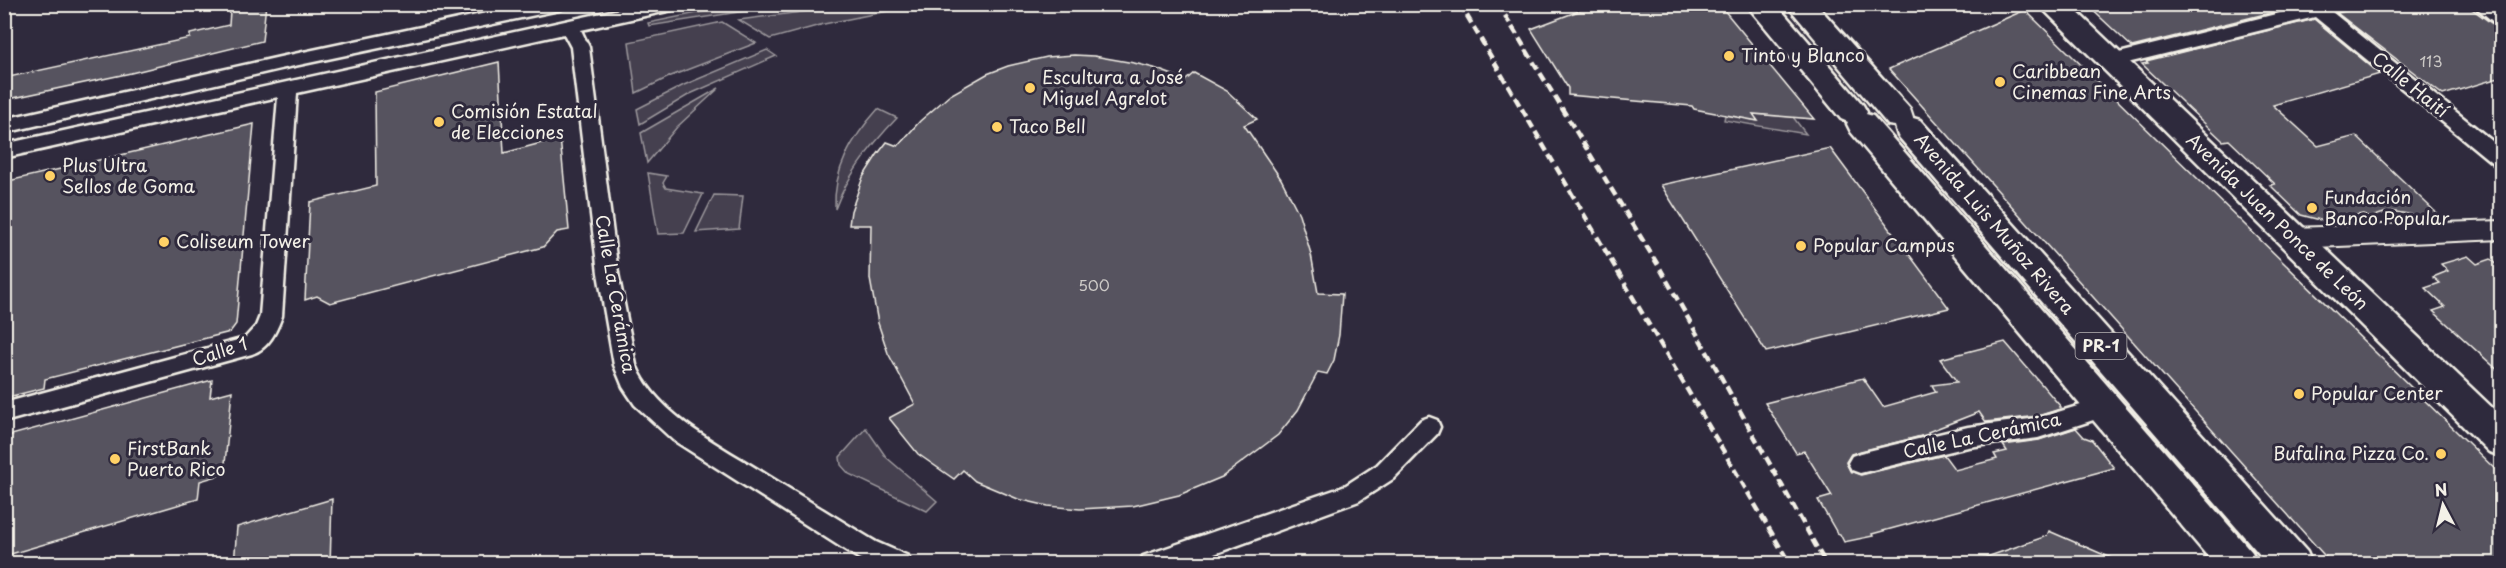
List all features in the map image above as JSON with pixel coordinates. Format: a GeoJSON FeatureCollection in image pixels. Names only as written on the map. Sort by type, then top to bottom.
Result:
{"type":"FeatureCollection","features":[{"type":"Feature","properties":{"kind":"main road","name":"Avenida Luis Muñoz Rivera"},"geometry":{"type":"LineString","coordinates":[[1760,4],[2238,564]]}},
{"type":"Feature","properties":{"kind":"main road","name":"Avenida Luis Muñoz Rivera"},"geometry":{"type":"LineString","coordinates":[[1800,4],[2293,564]]}},
{"type":"Feature","properties":{"kind":"main road","name":"Avenida Juan Ponce de León"},"geometry":{"type":"LineString","coordinates":[[2052,4],[2502,441]]}},
{"type":"Feature","properties":{"kind":"street"},"geometry":{"type":"LineString","coordinates":[[4,126],[280,63],[559,4]]}},
{"type":"Feature","properties":{"kind":"street"},"geometry":{"type":"LineString","coordinates":[[4,151],[672,4]]}},
{"type":"Feature","properties":{"kind":"street"},"geometry":{"type":"LineString","coordinates":[[2111,61],[2342,4]]}},
{"type":"Feature","properties":{"kind":"street"},"geometry":{"type":"LineString","coordinates":[[2480,4],[2502,20]]}},
{"type":"Feature","properties":{"kind":"street","name":"Calle Haití"},"geometry":{"type":"LineString","coordinates":[[2319,10],[2502,160]]}},
{"type":"Feature","properties":{"kind":"street","name":"Calle La Cerámica"},"geometry":{"type":"LineString","coordinates":[[570,27],[580,47],[608,273],[625,365],[631,380],[643,398],[681,433],[867,550],[899,564]]}},
{"type":"Feature","properties":{"kind":"street","name":"Calle 1"},"geometry":{"type":"LineString","coordinates":[[4,413],[252,345],[266,331],[271,316],[288,87]]}},
{"type":"Feature","properties":{"kind":"street"},"geometry":{"type":"LineString","coordinates":[[2292,238],[2502,230]]}},
{"type":"Feature","properties":{"kind":"street","name":"Calle La Cerámica"},"geometry":{"type":"LineString","coordinates":[[1860,464],[1914,448],[1968,437],[2038,428],[2104,407]]}},
{"type":"Feature","properties":{"kind":"street"},"geometry":{"type":"LineString","coordinates":[[1152,564],[1199,557],[1351,494],[1385,472],[1429,427]]}},
{"type":"Feature","properties":{"kind":"shaded area"},"geometry":{"type":"Polygon","coordinates":[[[862,4],[889,5],[893,10],[824,24],[770,39],[739,20],[862,4]]]}},
{"type":"Feature","properties":{"kind":"shaded area"},"geometry":{"type":"Polygon","coordinates":[[[736,5],[784,5],[649,26],[648,23],[736,5]]]}},
{"type":"Feature","properties":{"kind":"shaded area"},"geometry":{"type":"Polygon","coordinates":[[[722,22],[756,43],[671,76],[636,93],[629,42],[722,22]]]}},
{"type":"Feature","properties":{"kind":"shaded area"},"geometry":{"type":"Polygon","coordinates":[[[767,50],[776,56],[690,94],[640,124],[637,109],[684,85],[767,50]]]}},
{"type":"Feature","properties":{"kind":"shaded area"},"geometry":{"type":"Polygon","coordinates":[[[719,88],[677,127],[647,163],[641,133],[719,88]]]}},
{"type":"Feature","properties":{"kind":"shaded area"},"geometry":{"type":"Polygon","coordinates":[[[878,109],[897,118],[861,161],[835,209],[837,181],[846,155],[860,131],[878,109]]]}},
{"type":"Feature","properties":{"kind":"shaded area"},"geometry":{"type":"Polygon","coordinates":[[[1753,114],[1793,117],[1806,134],[1724,120],[1725,115],[1757,121],[1753,114]]]}},
{"type":"Feature","properties":{"kind":"shaded area"},"geometry":{"type":"Polygon","coordinates":[[[648,173],[667,176],[663,183],[666,188],[703,194],[684,233],[658,234],[648,173]]]}},
{"type":"Feature","properties":{"kind":"shaded area"},"geometry":{"type":"Polygon","coordinates":[[[714,195],[743,196],[739,229],[696,232],[714,195]]]}},
{"type":"Feature","properties":{"kind":"shaded area"},"geometry":{"type":"Polygon","coordinates":[[[866,428],[886,457],[937,501],[927,511],[849,474],[841,465],[840,457],[866,428]]]}},
{"type":"Feature","properties":{"kind":"building"},"geometry":{"type":"Polygon","coordinates":[[[234,4],[266,4],[262,41],[131,73],[4,100],[4,78],[190,38],[190,34],[229,25],[230,11],[234,10],[234,4]]]}},
{"type":"Feature","properties":{"kind":"building"},"geometry":{"type":"Polygon","coordinates":[[[1597,4],[1719,4],[1814,119],[1753,114],[1758,121],[1694,109],[1692,106],[1568,95],[1568,88],[1531,29],[1597,4]]]}},
{"type":"Feature","properties":{"kind":"building"},"geometry":{"type":"Polygon","coordinates":[[[2086,4],[2305,4],[2132,47],[2086,4]]]}},
{"type":"Feature","properties":{"kind":"building"},"geometry":{"type":"Polygon","coordinates":[[[2352,4],[2465,4],[2502,31],[2502,77],[2443,95],[2337,13],[2349,10],[2352,4]]]}},
{"type":"Feature","properties":{"kind":"building"},"geometry":{"type":"Polygon","coordinates":[[[2025,10],[2502,476],[2502,564],[2332,564],[1889,69],[2025,10]]]}},
{"type":"Feature","properties":{"kind":"building"},"geometry":{"type":"Polygon","coordinates":[[[2314,19],[2380,74],[2273,105],[2318,146],[2356,136],[2444,220],[2390,211],[2369,218],[2363,214],[2324,221],[2301,215],[2270,185],[2275,184],[2229,140],[2223,141],[2142,64],[2148,63],[2146,61],[2314,19]]]}},
{"type":"Feature","properties":{"kind":"building"},"geometry":{"type":"Polygon","coordinates":[[[1074,55],[1134,63],[1186,80],[1194,73],[1227,91],[1257,119],[1244,125],[1281,179],[1299,214],[1311,254],[1318,293],[1342,294],[1339,335],[1334,360],[1327,374],[1318,372],[1298,410],[1278,435],[1222,477],[1179,495],[1133,506],[1080,509],[1048,506],[1018,499],[975,481],[963,470],[954,479],[918,454],[889,418],[915,404],[888,353],[878,323],[870,279],[871,225],[849,225],[851,211],[863,177],[887,142],[898,146],[920,121],[950,95],[987,74],[1008,66],[1047,57],[1074,55]]]}},
{"type":"Feature","properties":{"kind":"building"},"geometry":{"type":"Polygon","coordinates":[[[499,62],[504,153],[560,138],[569,230],[557,232],[543,247],[330,303],[317,296],[305,300],[310,202],[376,186],[375,92],[499,62]]]}},
{"type":"Feature","properties":{"kind":"building","name":"Coliseum Tower"},"geometry":{"type":"Polygon","coordinates":[[[254,124],[236,324],[230,332],[45,379],[44,388],[4,398],[4,182],[254,124]]]}},
{"type":"Feature","properties":{"kind":"building","name":"Popular Campus"},"geometry":{"type":"Polygon","coordinates":[[[1830,148],[1949,308],[1766,352],[1661,185],[1830,148]]]}},
{"type":"Feature","properties":{"kind":"building"},"geometry":{"type":"Polygon","coordinates":[[[2468,256],[2477,264],[2491,259],[2502,269],[2502,374],[2433,311],[2445,307],[2425,288],[2440,283],[2433,277],[2448,271],[2441,264],[2468,256]]]}},
{"type":"Feature","properties":{"kind":"building"},"geometry":{"type":"Polygon","coordinates":[[[2005,342],[2061,407],[2060,409],[2038,416],[1986,422],[1979,412],[1928,432],[1929,434],[1851,454],[1846,462],[1850,471],[1861,475],[1944,455],[1955,470],[1997,459],[1994,454],[2007,451],[2003,445],[2039,440],[2076,428],[2084,437],[2092,440],[2114,468],[1872,534],[1873,536],[1844,542],[1818,500],[1832,496],[1804,451],[1796,453],[1765,403],[1863,378],[1883,407],[1936,392],[1932,385],[1957,382],[1940,359],[2005,342]]]}},
{"type":"Feature","properties":{"kind":"building","name":"FirstBank Puerto Rico"},"geometry":{"type":"Polygon","coordinates":[[[212,380],[210,397],[232,391],[224,474],[200,481],[198,499],[4,556],[4,437],[212,380]]]}},
{"type":"Feature","properties":{"kind":"building"},"geometry":{"type":"Polygon","coordinates":[[[332,499],[330,564],[234,564],[237,527],[332,499]]]}},
{"type":"Feature","properties":{"kind":"building"},"geometry":{"type":"Polygon","coordinates":[[[2049,531],[2125,564],[1978,564],[1978,560],[2047,536],[2049,531]]]}},
{"type":"Feature","properties":{"kind":"railway"},"geometry":{"type":"LineString","coordinates":[[1460,4],[1790,564]]}},
{"type":"Feature","properties":{"kind":"railway"},"geometry":{"type":"LineString","coordinates":[[1498,4],[1661,270],[1826,564]]}},
{"type":"Feature","properties":{"kind":"place","name":"Tinto y Blanco"},"geometry":{"type":"Point","coordinates":[1729,56]}},
{"type":"Feature","properties":{"kind":"place","name":"Caribbean Cinemas Fine Arts"},"geometry":{"type":"Point","coordinates":[2000,82]}},
{"type":"Feature","properties":{"kind":"place","name":"Escultura a José Miguel Agrelot"},"geometry":{"type":"Point","coordinates":[1030,88]}},
{"type":"Feature","properties":{"kind":"place","name":"Comisión Estatal de Elecciones"},"geometry":{"type":"Point","coordinates":[439,122]}},
{"type":"Feature","properties":{"kind":"place","name":"Taco Bell"},"geometry":{"type":"Point","coordinates":[997,127]}},
{"type":"Feature","properties":{"kind":"place","name":"Plus Ultra Sellos de Goma"},"geometry":{"type":"Point","coordinates":[50,176]}},
{"type":"Feature","properties":{"kind":"place","name":"Fundación Banco Popular"},"geometry":{"type":"Point","coordinates":[2312,208]}},
{"type":"Feature","properties":{"kind":"place","name":"Coliseum Tower"},"geometry":{"type":"Point","coordinates":[164,242]}},
{"type":"Feature","properties":{"kind":"place","name":"Popular Campus"},"geometry":{"type":"Point","coordinates":[1801,246]}},
{"type":"Feature","properties":{"kind":"place","name":"Popular Center"},"geometry":{"type":"Point","coordinates":[2299,394]}},
{"type":"Feature","properties":{"kind":"place","name":"Bufalina Pizza Co."},"geometry":{"type":"Point","coordinates":[2441,454]}},
{"type":"Feature","properties":{"kind":"place","name":"FirstBank Puerto Rico"},"geometry":{"type":"Point","coordinates":[115,459]}}]}
